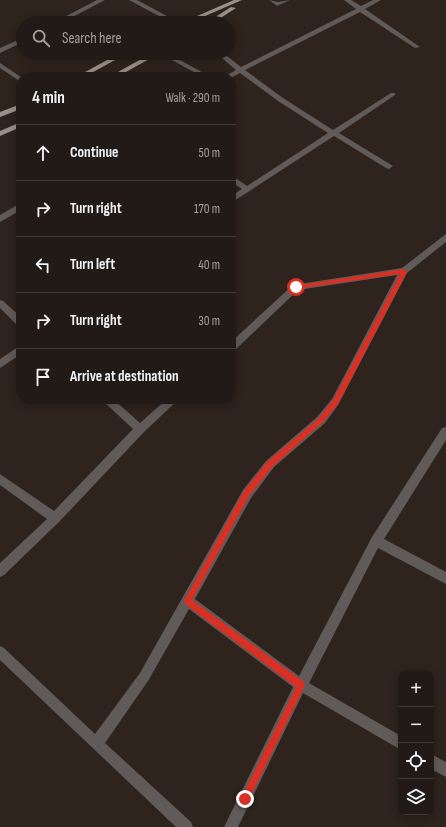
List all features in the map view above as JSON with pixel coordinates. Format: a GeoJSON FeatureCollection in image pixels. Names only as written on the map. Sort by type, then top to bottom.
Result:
{"type":"FeatureCollection","features":[{"type":"Feature","properties":{"kind":"main road"},"geometry":{"type":"LineString","coordinates":[[201,16],[239,0]]}},
{"type":"Feature","properties":{"kind":"main road"},"geometry":{"type":"LineString","coordinates":[[220,16],[246,0]]}},
{"type":"Feature","properties":{"kind":"main road"},"geometry":{"type":"LineString","coordinates":[[89,72],[112,60]]}},
{"type":"Feature","properties":{"kind":"main road"},"geometry":{"type":"LineString","coordinates":[[121,72],[144,60]]}},
{"type":"Feature","properties":{"kind":"main road"},"geometry":{"type":"LineString","coordinates":[[0,115],[16,108]]}},
{"type":"Feature","properties":{"kind":"main road"},"geometry":{"type":"LineString","coordinates":[[0,134],[16,126]]}},
{"type":"Feature","properties":{"kind":"street"},"geometry":{"type":"LineString","coordinates":[[70,16],[102,0]]}},
{"type":"Feature","properties":{"kind":"street"},"geometry":{"type":"LineString","coordinates":[[132,0],[163,16]]}},
{"type":"Feature","properties":{"kind":"street"},"geometry":{"type":"LineString","coordinates":[[272,0],[277,4],[287,0]]}},
{"type":"Feature","properties":{"kind":"street"},"geometry":{"type":"LineString","coordinates":[[347,0],[417,47]]}},
{"type":"Feature","properties":{"kind":"street"},"geometry":{"type":"LineString","coordinates":[[236,72],[378,0]]}},
{"type":"Feature","properties":{"kind":"street"},"geometry":{"type":"LineString","coordinates":[[0,51],[16,43]]}},
{"type":"Feature","properties":{"kind":"street"},"geometry":{"type":"LineString","coordinates":[[175,60],[198,72]]}},
{"type":"Feature","properties":{"kind":"street"},"geometry":{"type":"LineString","coordinates":[[227,60],[239,70],[332,133],[389,166]]}},
{"type":"Feature","properties":{"kind":"street"},"geometry":{"type":"LineString","coordinates":[[0,65],[16,76]]}},
{"type":"Feature","properties":{"kind":"street"},"geometry":{"type":"LineString","coordinates":[[236,197],[393,94]]}},
{"type":"Feature","properties":{"kind":"street"},"geometry":{"type":"LineString","coordinates":[[236,181],[248,189]]}},
{"type":"Feature","properties":{"kind":"street"},"geometry":{"type":"LineString","coordinates":[[0,219],[16,209]]}},
{"type":"Feature","properties":{"kind":"street"},"geometry":{"type":"LineString","coordinates":[[96,744],[144,677],[247,494],[270,464],[321,420],[336,402],[404,272],[446,237]]}},
{"type":"Feature","properties":{"kind":"street"},"geometry":{"type":"LineString","coordinates":[[236,343],[296,287],[404,272]]}},
{"type":"Feature","properties":{"kind":"street"},"geometry":{"type":"LineString","coordinates":[[0,303],[16,318]]}},
{"type":"Feature","properties":{"kind":"street"},"geometry":{"type":"LineString","coordinates":[[0,364],[16,353]]}},
{"type":"Feature","properties":{"kind":"street"},"geometry":{"type":"LineString","coordinates":[[112,404],[140,429]]}},
{"type":"Feature","properties":{"kind":"street"},"geometry":{"type":"LineString","coordinates":[[0,571],[55,518],[140,429],[168,404]]}},
{"type":"Feature","properties":{"kind":"street"},"geometry":{"type":"LineString","coordinates":[[231,827],[301,685],[376,541],[446,431]]}},
{"type":"Feature","properties":{"kind":"street"},"geometry":{"type":"LineString","coordinates":[[0,479],[55,518]]}},
{"type":"Feature","properties":{"kind":"street"},"geometry":{"type":"LineString","coordinates":[[376,541],[446,578]]}},
{"type":"Feature","properties":{"kind":"street"},"geometry":{"type":"LineString","coordinates":[[188,601],[301,685],[399,743]]}},
{"type":"Feature","properties":{"kind":"street"},"geometry":{"type":"LineString","coordinates":[[0,652],[96,744],[186,827]]}},
{"type":"Feature","properties":{"kind":"street"},"geometry":{"type":"LineString","coordinates":[[434,763],[446,770]]}},
{"type":"Feature","properties":{"kind":"route"},"geometry":{"type":"LineString","coordinates":[[245,799],[301,685],[188,601],[247,494],[270,464],[321,420],[336,402],[404,272],[296,287]]}}]}
